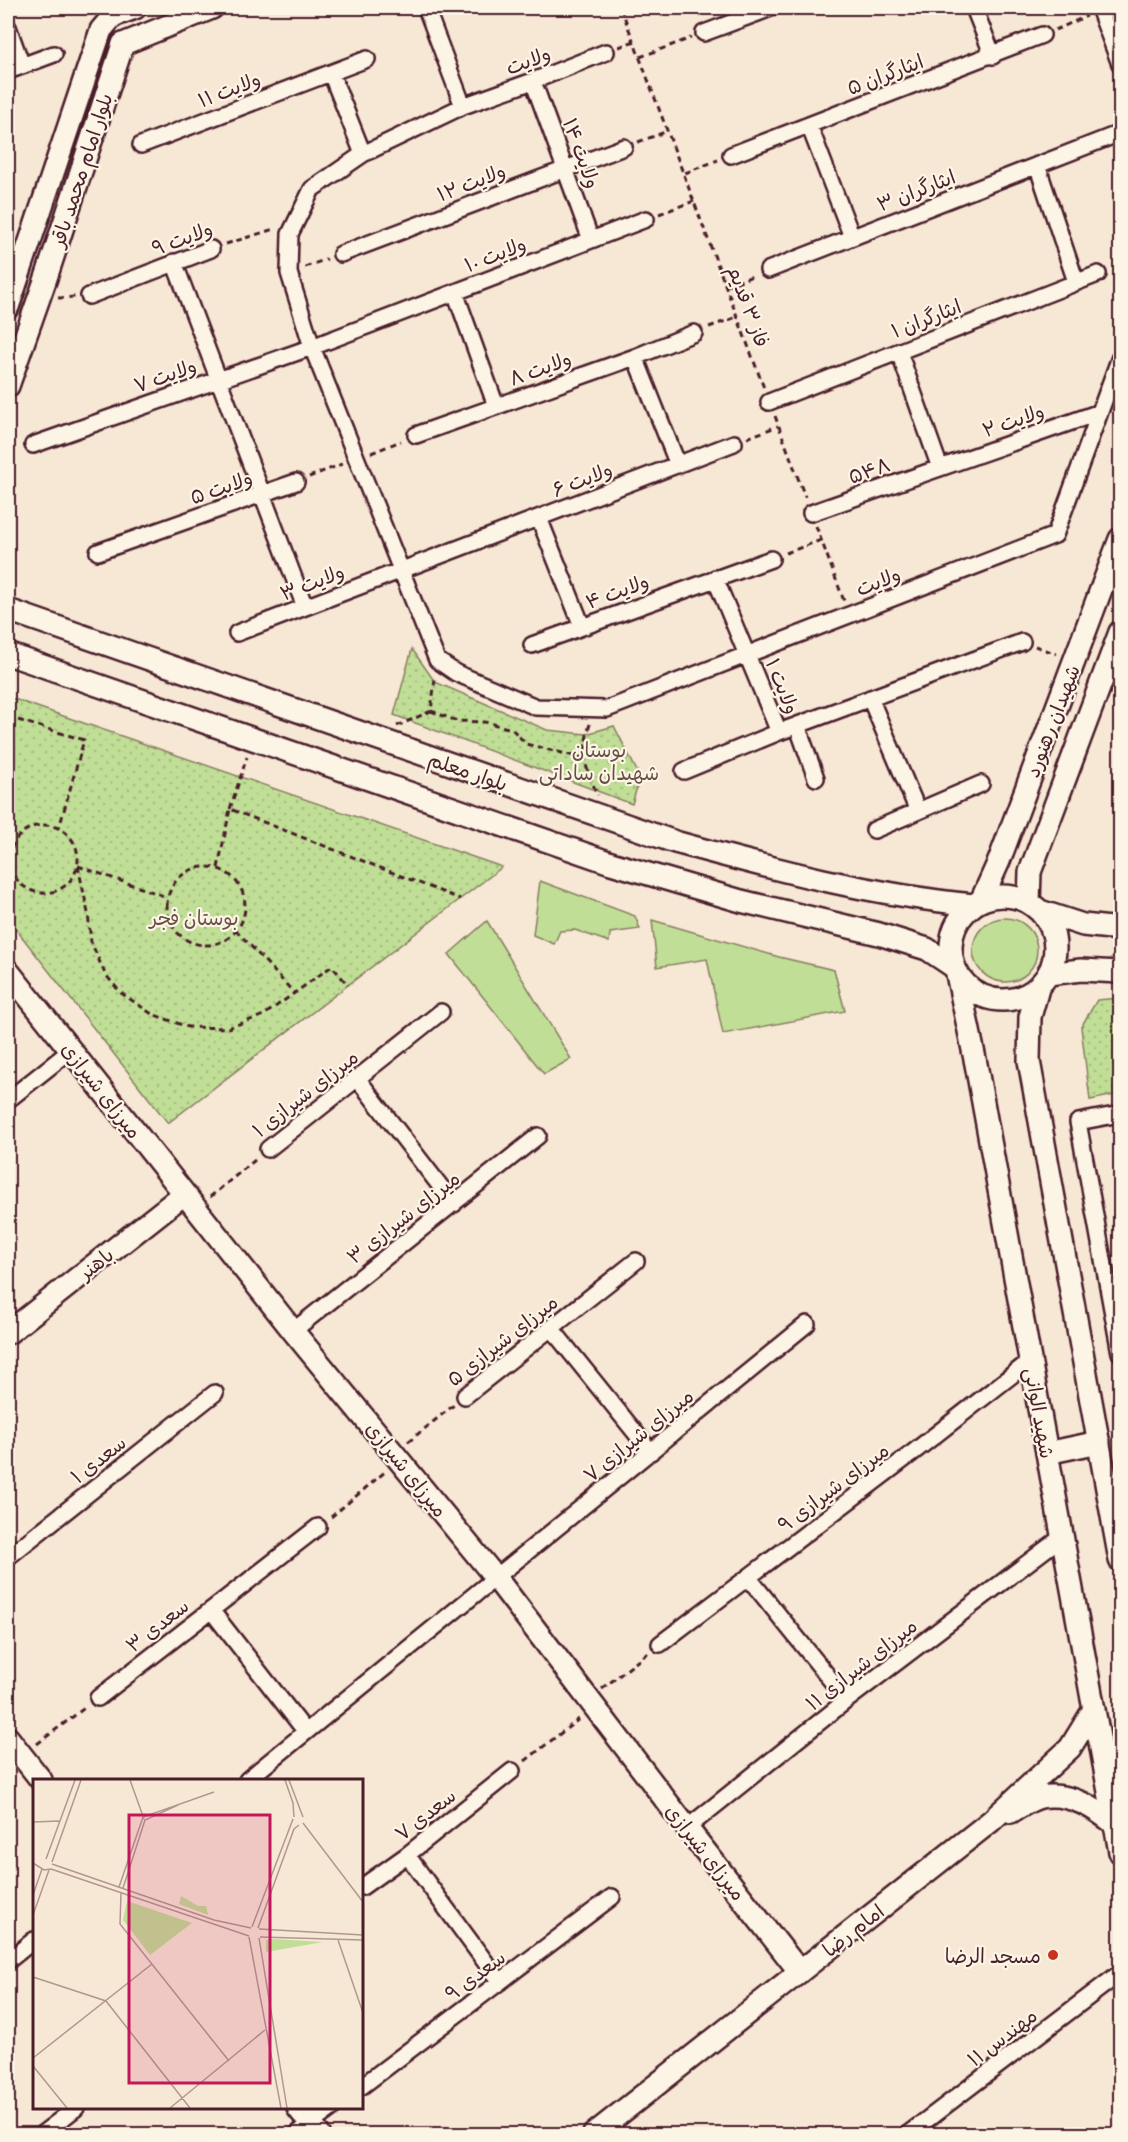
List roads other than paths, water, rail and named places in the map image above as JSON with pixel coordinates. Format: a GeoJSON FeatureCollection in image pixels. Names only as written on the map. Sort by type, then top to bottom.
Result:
{"type":"FeatureCollection","features":[{"type":"Feature","properties":{"kind":"street"},"geometry":{"type":"LineString","coordinates":[[135,8],[111,12],[123,44],[212,8]]}},
{"type":"Feature","properties":{"kind":"street"},"geometry":{"type":"LineString","coordinates":[[426,8],[463,106]]}},
{"type":"Feature","properties":{"kind":"street"},"geometry":{"type":"LineString","coordinates":[[704,33],[771,8]]}},
{"type":"Feature","properties":{"kind":"street"},"geometry":{"type":"LineString","coordinates":[[974,8],[993,56]]}},
{"type":"Feature","properties":{"kind":"street"},"geometry":{"type":"LineString","coordinates":[[1102,9],[1120,64]]}},
{"type":"Feature","properties":{"kind":"street","name":"بلوار امام محمد باقر"},"geometry":{"type":"LineString","coordinates":[[8,307],[14,269],[101,30],[111,12]]}},
{"type":"Feature","properties":{"kind":"street"},"geometry":{"type":"LineString","coordinates":[[8,27],[14,68],[54,54]]}},
{"type":"Feature","properties":{"kind":"street","name":"ایثارگران ۵"},"geometry":{"type":"LineString","coordinates":[[730,155],[993,56],[1042,35]]}},
{"type":"Feature","properties":{"kind":"street","name":"بلوار امام محمد باقر"},"geometry":{"type":"LineString","coordinates":[[8,386],[123,44]]}},
{"type":"Feature","properties":{"kind":"street","name":"ولایت"},"geometry":{"type":"LineString","coordinates":[[312,346],[289,273],[290,234],[312,189],[363,154],[463,106],[606,52]]}},
{"type":"Feature","properties":{"kind":"street","name":"ولایت ۱۱"},"geometry":{"type":"LineString","coordinates":[[141,144],[368,59]]}},
{"type":"Feature","properties":{"kind":"street"},"geometry":{"type":"LineString","coordinates":[[331,73],[363,154]]}},
{"type":"Feature","properties":{"kind":"street","name":"ولایت ۱۴"},"geometry":{"type":"LineString","coordinates":[[533,81],[591,240]]}},
{"type":"Feature","properties":{"kind":"street"},"geometry":{"type":"LineString","coordinates":[[809,126],[852,237]]}},
{"type":"Feature","properties":{"kind":"street","name":"ایثارگران ۳"},"geometry":{"type":"LineString","coordinates":[[768,270],[1120,133]]}},
{"type":"Feature","properties":{"kind":"street","name":"ولایت ۱۲"},"geometry":{"type":"LineString","coordinates":[[341,254],[624,147]]}},
{"type":"Feature","properties":{"kind":"street"},"geometry":{"type":"LineString","coordinates":[[1037,165],[1076,282]]}},
{"type":"Feature","properties":{"kind":"street","name":"ولایت ۱۰"},"geometry":{"type":"LineString","coordinates":[[312,346],[646,219]]}},
{"type":"Feature","properties":{"kind":"street","name":"ولایت ۹"},"geometry":{"type":"LineString","coordinates":[[89,296],[211,249]]}},
{"type":"Feature","properties":{"kind":"street"},"geometry":{"type":"LineString","coordinates":[[174,262],[305,607]]}},
{"type":"Feature","properties":{"kind":"street","name":"ایثارگران ۱"},"geometry":{"type":"LineString","coordinates":[[769,402],[1098,274]]}},
{"type":"Feature","properties":{"kind":"street"},"geometry":{"type":"LineString","coordinates":[[455,292],[496,406]]}},
{"type":"Feature","properties":{"kind":"street","name":"ولایت ۸"},"geometry":{"type":"LineString","coordinates":[[416,435],[635,357],[694,333]]}},
{"type":"Feature","properties":{"kind":"street"},"geometry":{"type":"LineString","coordinates":[[312,346],[401,570]]}},
{"type":"Feature","properties":{"kind":"street","name":"ولایت ۷"},"geometry":{"type":"LineString","coordinates":[[33,444],[312,346]]}},
{"type":"Feature","properties":{"kind":"street"},"geometry":{"type":"LineString","coordinates":[[899,351],[940,468]]}},
{"type":"Feature","properties":{"kind":"street"},"geometry":{"type":"LineString","coordinates":[[635,357],[678,465]]}},
{"type":"Feature","properties":{"kind":"street","name":"ولایت"},"geometry":{"type":"LineString","coordinates":[[401,570],[437,660],[456,673],[536,707],[607,709],[1055,535],[1120,357]]}},
{"type":"Feature","properties":{"kind":"street","name":"ولایت ۲"},"geometry":{"type":"LineString","coordinates":[[940,468],[1100,412]]}},
{"type":"Feature","properties":{"kind":"street","name":"ولایت ۶"},"geometry":{"type":"LineString","coordinates":[[401,570],[734,443]]}},
{"type":"Feature","properties":{"kind":"street","name":"۵۴۸"},"geometry":{"type":"LineString","coordinates":[[811,513],[940,468]]}},
{"type":"Feature","properties":{"kind":"street","name":"ولایت ۵"},"geometry":{"type":"LineString","coordinates":[[98,552],[296,482]]}},
{"type":"Feature","properties":{"kind":"street"},"geometry":{"type":"LineString","coordinates":[[540,518],[582,626]]}},
{"type":"Feature","properties":{"kind":"street","name":"شهیدان رهنورد"},"geometry":{"type":"LineString","coordinates":[[977,903],[999,861],[1120,539]]}},
{"type":"Feature","properties":{"kind":"street","name":"ولایت ۴"},"geometry":{"type":"LineString","coordinates":[[532,645],[771,559]]}},
{"type":"Feature","properties":{"kind":"street","name":"ولایت ۳"},"geometry":{"type":"LineString","coordinates":[[237,633],[401,570]]}},
{"type":"Feature","properties":{"kind":"street"},"geometry":{"type":"LineString","coordinates":[[715,578],[748,654]]}},
{"type":"Feature","properties":{"kind":"street","name":"بلوار معلم"},"geometry":{"type":"LineString","coordinates":[[8,610],[380,741],[686,845],[819,879],[899,896],[977,903]]}},
{"type":"Feature","properties":{"kind":"street","name":"شهیدان رهنورد"},"geometry":{"type":"LineString","coordinates":[[1035,907],[1030,872],[1120,632]]}},
{"type":"Feature","properties":{"kind":"street"},"geometry":{"type":"LineString","coordinates":[[684,771],[797,725],[1022,642]]}},
{"type":"Feature","properties":{"kind":"street","name":"بلوار معلم"},"geometry":{"type":"LineString","coordinates":[[8,654],[663,879],[741,901],[879,934],[927,949],[956,970]]}},
{"type":"Feature","properties":{"kind":"street","name":"ولایت ۱"},"geometry":{"type":"LineString","coordinates":[[748,654],[779,732]]}},
{"type":"Feature","properties":{"kind":"street"},"geometry":{"type":"LineString","coordinates":[[870,698],[918,811]]}},
{"type":"Feature","properties":{"kind":"street"},"geometry":{"type":"LineString","coordinates":[[797,725],[816,778]]}},
{"type":"Feature","properties":{"kind":"street"},"geometry":{"type":"LineString","coordinates":[[874,830],[981,784]]}},
{"type":"Feature","properties":{"kind":"street"},"geometry":{"type":"LineString","coordinates":[[1120,929],[1083,925],[1035,907],[1017,897],[990,897],[977,903],[957,921],[950,947],[956,970],[965,985],[976,993],[1002,1000],[1029,993],[1044,980],[1081,970],[1120,972]]}},
{"type":"Feature","properties":{"kind":"street"},"geometry":{"type":"LineString","coordinates":[[1035,907],[1048,922],[1054,934],[1055,948],[1053,962],[1030,1017],[1029,1061],[1120,1560]]}},
{"type":"Feature","properties":{"kind":"street","name":"میرزای شیرازی"},"geometry":{"type":"LineString","coordinates":[[8,970],[293,1331],[496,1578],[800,1972]]}},
{"type":"Feature","properties":{"kind":"street","name":"شهید الوانی"},"geometry":{"type":"LineString","coordinates":[[956,970],[976,1064],[1120,1852]]}},
{"type":"Feature","properties":{"kind":"street","name":"میرزای شیرازی ۱"},"geometry":{"type":"LineString","coordinates":[[268,1149],[441,1012]]}},
{"type":"Feature","properties":{"kind":"street"},"geometry":{"type":"LineString","coordinates":[[8,1100],[71,1050]]}},
{"type":"Feature","properties":{"kind":"street"},"geometry":{"type":"LineString","coordinates":[[357,1078],[454,1204]]}},
{"type":"Feature","properties":{"kind":"street"},"geometry":{"type":"LineString","coordinates":[[1120,1114],[1077,1122],[1115,1290],[1120,1353]]}},
{"type":"Feature","properties":{"kind":"street","name":"میرزای شیرازی ۳"},"geometry":{"type":"LineString","coordinates":[[293,1331],[538,1136]]}},
{"type":"Feature","properties":{"kind":"street","name":"باهنر"},"geometry":{"type":"LineString","coordinates":[[8,1333],[190,1201]]}},
{"type":"Feature","properties":{"kind":"street","name":"میرزای شیرازی ۵"},"geometry":{"type":"LineString","coordinates":[[465,1396],[636,1261]]}},
{"type":"Feature","properties":{"kind":"street","name":"میرزای شیرازی ۷"},"geometry":{"type":"LineString","coordinates":[[248,1779],[807,1324]]}},
{"type":"Feature","properties":{"kind":"street"},"geometry":{"type":"LineString","coordinates":[[550,1328],[651,1452]]}},
{"type":"Feature","properties":{"kind":"street","name":"میرزای شیرازی ۹"},"geometry":{"type":"LineString","coordinates":[[660,1644],[1030,1361]]}},
{"type":"Feature","properties":{"kind":"street","name":"سعدی ۱"},"geometry":{"type":"LineString","coordinates":[[8,1557],[215,1393]]}},
{"type":"Feature","properties":{"kind":"street"},"geometry":{"type":"LineString","coordinates":[[1047,1453],[1099,1442]]}},
{"type":"Feature","properties":{"kind":"street","name":"سعدی ۳"},"geometry":{"type":"LineString","coordinates":[[98,1698],[318,1527]]}},
{"type":"Feature","properties":{"kind":"street","name":"میرزای شیرازی ۱۱"},"geometry":{"type":"LineString","coordinates":[[687,1828],[847,1700],[1063,1536]]}},
{"type":"Feature","properties":{"kind":"street"},"geometry":{"type":"LineString","coordinates":[[748,1577],[847,1700]]}},
{"type":"Feature","properties":{"kind":"street"},"geometry":{"type":"LineString","coordinates":[[211,1610],[306,1732]]}},
{"type":"Feature","properties":{"kind":"street","name":"امام رضا"},"geometry":{"type":"LineString","coordinates":[[594,2134],[991,1821],[1070,1748],[1094,1709]]}},
{"type":"Feature","properties":{"kind":"street"},"geometry":{"type":"LineString","coordinates":[[8,1738],[40,1779]]}},
{"type":"Feature","properties":{"kind":"street","name":"سعدی ۷"},"geometry":{"type":"LineString","coordinates":[[363,1886],[407,1855],[512,1771]]}},
{"type":"Feature","properties":{"kind":"street"},"geometry":{"type":"LineString","coordinates":[[991,1821],[1041,1797],[1068,1798],[1094,1808],[1116,1825]]}},
{"type":"Feature","properties":{"kind":"street"},"geometry":{"type":"LineString","coordinates":[[407,1855],[500,1982]]}},
{"type":"Feature","properties":{"kind":"street","name":"سعدی ۹"},"geometry":{"type":"LineString","coordinates":[[363,2085],[612,1897]]}},
{"type":"Feature","properties":{"kind":"street"},"geometry":{"type":"LineString","coordinates":[[8,1961],[33,1941]]}},
{"type":"Feature","properties":{"kind":"street","name":"مهندس ۱۱"},"geometry":{"type":"LineString","coordinates":[[908,2134],[1120,1973]]}},
{"type":"Feature","properties":{"kind":"street"},"geometry":{"type":"LineString","coordinates":[[47,2133],[75,2109]]}},
{"type":"Feature","properties":{"kind":"street"},"geometry":{"type":"LineString","coordinates":[[306,2125],[330,2109]]}},
{"type":"Feature","properties":{"kind":"place","name":"مسجد الرضا"},"geometry":{"type":"Point","coordinates":[1053,1955]}},
{"type":"Feature","properties":{"kind":"park label","name":"بوستان شهیدان ساداتی"},"geometry":{"type":"Point","coordinates":[599,760]}},
{"type":"Feature","properties":{"kind":"park label","name":"بوستان فجر"},"geometry":{"type":"Point","coordinates":[194,917]}}]}
